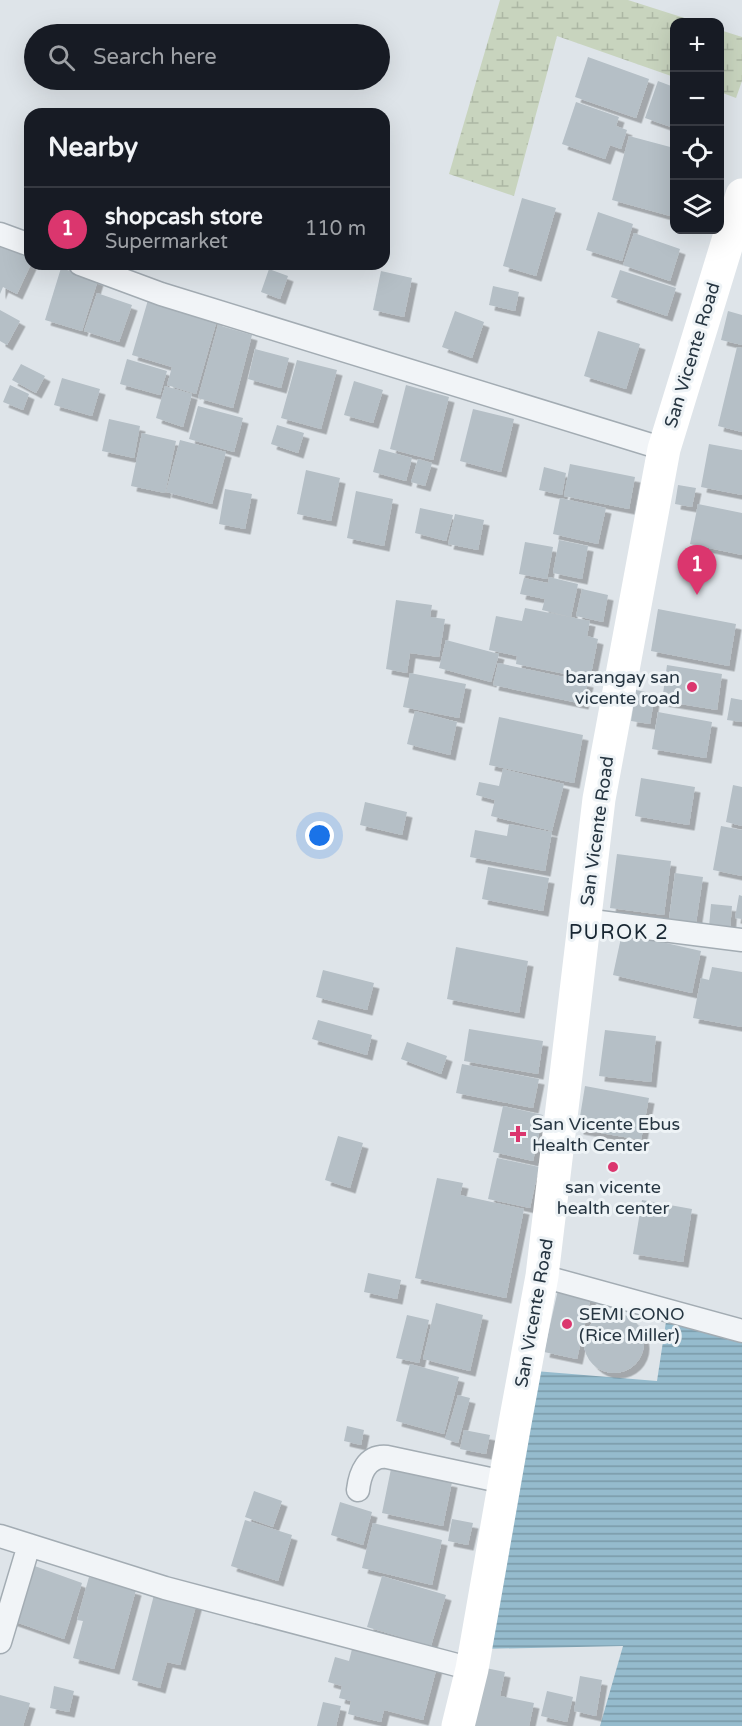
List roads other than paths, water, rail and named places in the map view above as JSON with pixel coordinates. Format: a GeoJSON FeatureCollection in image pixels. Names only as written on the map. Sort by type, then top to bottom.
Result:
{"type":"FeatureCollection","features":[{"type":"Feature","properties":{"kind":"street","name":"San Vicente Road"},"geometry":{"type":"LineString","coordinates":[[458,1726],[472,1669],[542,1276],[598,799],[664,449],[742,195]]}},
{"type":"Feature","properties":{"kind":"street"},"geometry":{"type":"LineString","coordinates":[[0,234],[24,243]]}},
{"type":"Feature","properties":{"kind":"street"},"geometry":{"type":"LineString","coordinates":[[96,270],[161,294],[664,449]]}},
{"type":"Feature","properties":{"kind":"street"},"geometry":{"type":"LineString","coordinates":[[584,920],[742,940]]}},
{"type":"Feature","properties":{"kind":"street"},"geometry":{"type":"LineString","coordinates":[[542,1276],[742,1331]]}},
{"type":"Feature","properties":{"kind":"street"},"geometry":{"type":"LineString","coordinates":[[358,1490],[367,1465],[378,1456],[387,1456],[504,1482]]}},
{"type":"Feature","properties":{"kind":"street"},"geometry":{"type":"LineString","coordinates":[[0,1536],[165,1588],[472,1669]]}},
{"type":"Feature","properties":{"kind":"street"},"geometry":{"type":"LineString","coordinates":[[0,1642],[29,1545]]}},
{"type":"Feature","properties":{"kind":"water"},"geometry":{"type":"Polygon","coordinates":[[[667,1315],[742,1335],[742,1726],[600,1726],[623,1646],[479,1649],[535,1371],[657,1381],[667,1315]]]}},
{"type":"Feature","properties":{"kind":"place","name":"shopcash store"},"geometry":{"type":"Point","coordinates":[697,595]}},
{"type":"Feature","properties":{"kind":"place","name":"barangay san vicente road"},"geometry":{"type":"Point","coordinates":[692,687]}},
{"type":"Feature","properties":{"kind":"place","name":"San Vicente Ebus Health Center"},"geometry":{"type":"Point","coordinates":[518,1134]}},
{"type":"Feature","properties":{"kind":"place","name":"san vicente health center"},"geometry":{"type":"Point","coordinates":[613,1167]}},
{"type":"Feature","properties":{"kind":"place","name":"SEMI CONO (Rice Miller)"},"geometry":{"type":"Point","coordinates":[567,1324]}},
{"type":"Feature","properties":{"kind":"district","name":"PUROK 2"},"geometry":{"type":"Point","coordinates":[619,933]}}]}
